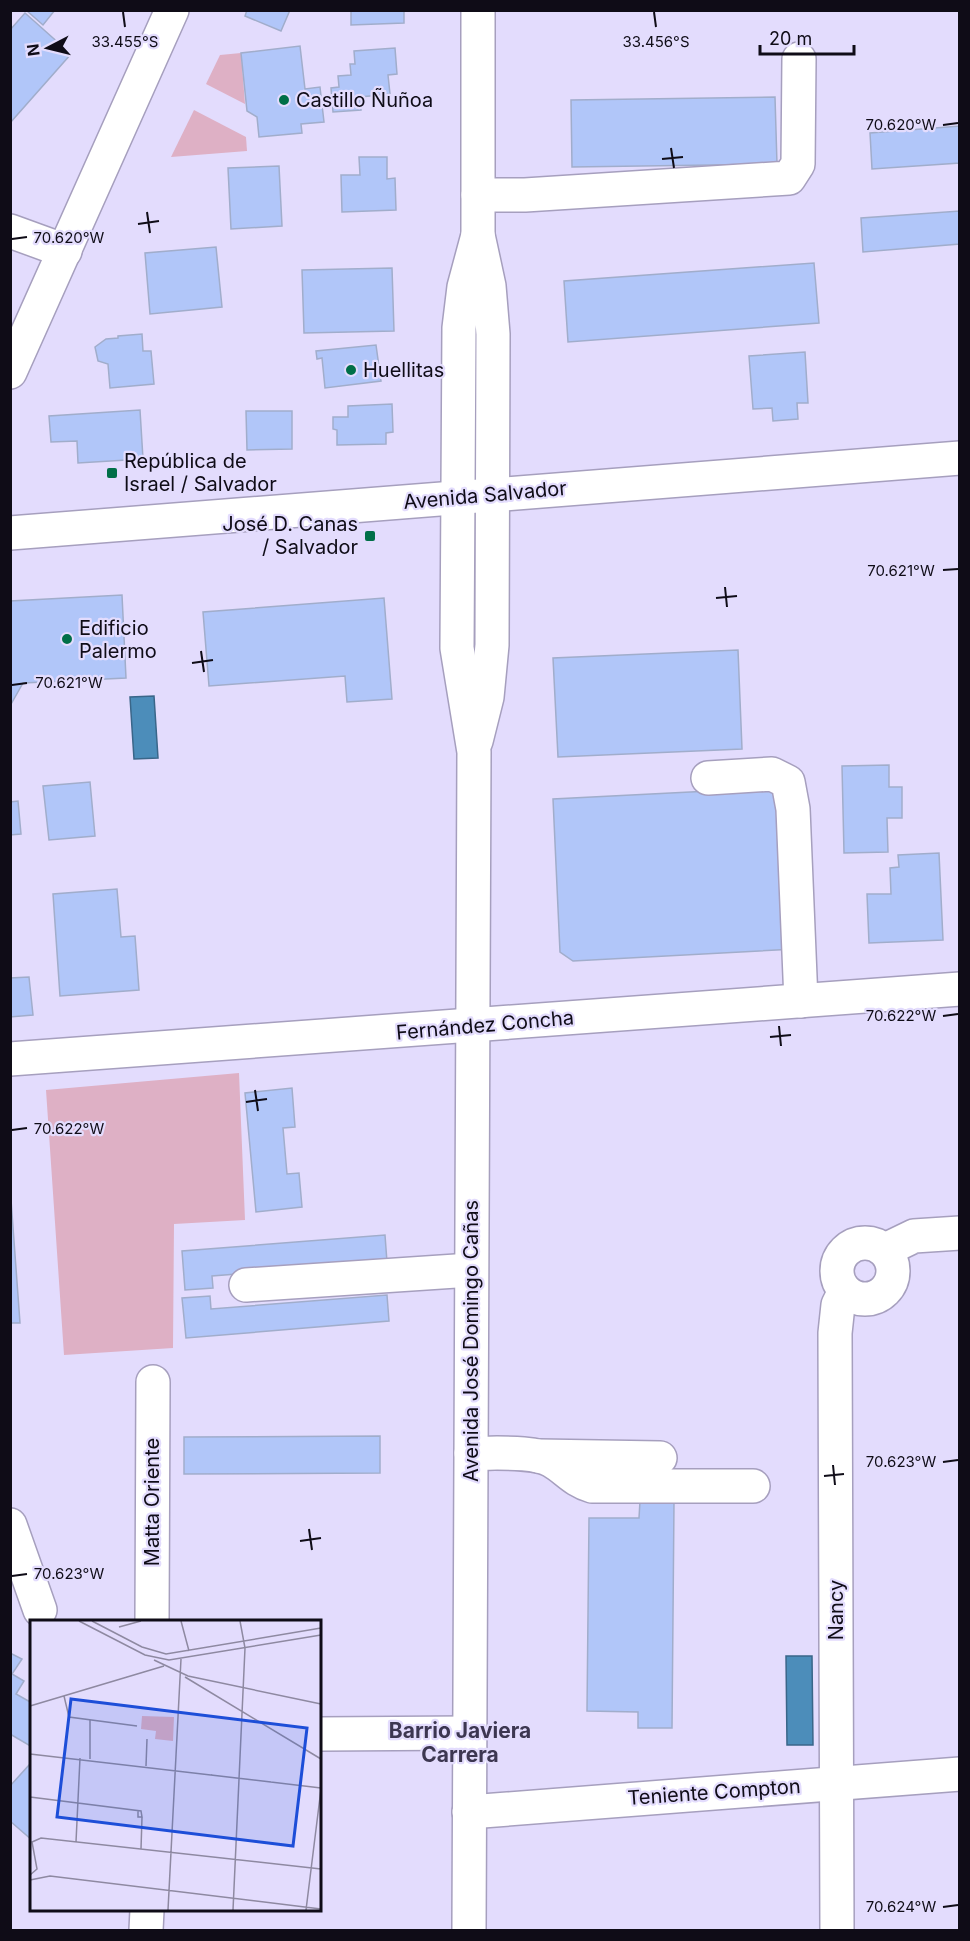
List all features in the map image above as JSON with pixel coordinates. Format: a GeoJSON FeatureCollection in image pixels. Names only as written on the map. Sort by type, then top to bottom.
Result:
{"type":"FeatureCollection","features":[{"type":"Feature","properties":{"kind":"street"},"geometry":{"type":"LineString","coordinates":[[10,372],[172,10]]}},
{"type":"Feature","properties":{"kind":"street","name":"Avenida José Domingo Cañas"},"geometry":{"type":"LineString","coordinates":[[474,752],[487,697],[492,645],[493,334],[489,286],[478,234],[478,10]]}},
{"type":"Feature","properties":{"kind":"street"},"geometry":{"type":"LineString","coordinates":[[478,195],[559,193],[789,178],[798,164],[799,59]]}},
{"type":"Feature","properties":{"kind":"street"},"geometry":{"type":"LineString","coordinates":[[10,231],[64,251]]}},
{"type":"Feature","properties":{"kind":"street","name":"Avenida José Domingo Cañas"},"geometry":{"type":"LineString","coordinates":[[469,1930],[474,752],[457,648],[459,328],[464,288],[478,234]]}},
{"type":"Feature","properties":{"kind":"street","name":"Avenida Salvador"},"geometry":{"type":"LineString","coordinates":[[10,533],[960,458]]}},
{"type":"Feature","properties":{"kind":"street"},"geometry":{"type":"LineString","coordinates":[[708,778],[772,774],[788,782],[793,808],[801,1001]]}},
{"type":"Feature","properties":{"kind":"street","name":"Fernández Concha"},"geometry":{"type":"LineString","coordinates":[[10,1059],[960,989]]}},
{"type":"Feature","properties":{"kind":"street","name":"Nancy"},"geometry":{"type":"LineString","coordinates":[[837,1930],[835,1333],[838,1305],[845,1291],[863,1299],[881,1294],[888,1287],[894,1268],[885,1250],[914,1236],[960,1233]]}},
{"type":"Feature","properties":{"kind":"street"},"geometry":{"type":"LineString","coordinates":[[246,1285],[471,1270]]}},
{"type":"Feature","properties":{"kind":"street","name":"Matta Oriente"},"geometry":{"type":"LineString","coordinates":[[152,1620],[153,1382]]}},
{"type":"Feature","properties":{"kind":"street"},"geometry":{"type":"LineString","coordinates":[[471,1453],[660,1458]]}},
{"type":"Feature","properties":{"kind":"street"},"geometry":{"type":"LineString","coordinates":[[537,1456],[551,1460],[580,1482],[592,1485],[753,1486]]}},
{"type":"Feature","properties":{"kind":"street"},"geometry":{"type":"LineString","coordinates":[[10,1525],[40,1610]]}},
{"type":"Feature","properties":{"kind":"street"},"geometry":{"type":"LineString","coordinates":[[321,1734],[470,1734]]}},
{"type":"Feature","properties":{"kind":"street","name":"Teniente Compton"},"geometry":{"type":"LineString","coordinates":[[469,1812],[960,1774]]}},
{"type":"Feature","properties":{"kind":"street"},"geometry":{"type":"LineString","coordinates":[[146,1930],[147,1911]]}},
{"type":"Feature","properties":{"kind":"shaded area"},"geometry":{"type":"Polygon","coordinates":[[[241,53],[245,104],[206,84],[220,55],[241,53]]]}},
{"type":"Feature","properties":{"kind":"shaded area"},"geometry":{"type":"Polygon","coordinates":[[[194,110],[246,137],[247,151],[171,157],[194,110]]]}},
{"type":"Feature","properties":{"kind":"shaded area"},"geometry":{"type":"Polygon","coordinates":[[[239,1073],[245,1220],[174,1224],[173,1348],[64,1355],[46,1090],[239,1073]]]}},
{"type":"Feature","properties":{"kind":"water"},"geometry":{"type":"Polygon","coordinates":[[[154,696],[158,758],[134,759],[130,697],[154,696]]]}},
{"type":"Feature","properties":{"kind":"water"},"geometry":{"type":"Polygon","coordinates":[[[786,1656],[812,1656],[813,1745],[787,1745],[786,1656]]]}},
{"type":"Feature","properties":{"kind":"building"},"geometry":{"type":"Polygon","coordinates":[[[26,10],[55,10],[43,25],[26,10]]]}},
{"type":"Feature","properties":{"kind":"building"},"geometry":{"type":"Polygon","coordinates":[[[247,10],[290,10],[281,31],[245,16],[247,10]]]}},
{"type":"Feature","properties":{"kind":"building"},"geometry":{"type":"Polygon","coordinates":[[[351,10],[404,10],[404,23],[351,25],[351,10]]]}},
{"type":"Feature","properties":{"kind":"building"},"geometry":{"type":"Polygon","coordinates":[[[25,13],[71,54],[10,123],[10,30],[25,13]]]}},
{"type":"Feature","properties":{"kind":"building","name":"Castillo Ñuñoa"},"geometry":{"type":"Polygon","coordinates":[[[300,46],[305,89],[320,87],[324,122],[301,124],[302,133],[259,137],[257,117],[247,111],[241,53],[300,46]]]}},
{"type":"Feature","properties":{"kind":"building"},"geometry":{"type":"Polygon","coordinates":[[[395,48],[397,74],[388,75],[390,94],[360,97],[361,110],[333,112],[331,88],[339,87],[338,76],[351,75],[350,64],[355,64],[354,51],[395,48]]]}},
{"type":"Feature","properties":{"kind":"building"},"geometry":{"type":"Polygon","coordinates":[[[775,97],[777,164],[572,167],[571,100],[775,97]]]}},
{"type":"Feature","properties":{"kind":"building"},"geometry":{"type":"Polygon","coordinates":[[[960,126],[960,163],[872,169],[870,133],[960,126]]]}},
{"type":"Feature","properties":{"kind":"building"},"geometry":{"type":"Polygon","coordinates":[[[359,157],[387,157],[387,179],[395,178],[396,210],[342,212],[341,175],[360,175],[359,157]]]}},
{"type":"Feature","properties":{"kind":"building"},"geometry":{"type":"Polygon","coordinates":[[[279,166],[282,226],[231,229],[228,168],[279,166]]]}},
{"type":"Feature","properties":{"kind":"building"},"geometry":{"type":"Polygon","coordinates":[[[960,211],[960,244],[863,252],[861,218],[960,211]]]}},
{"type":"Feature","properties":{"kind":"building"},"geometry":{"type":"Polygon","coordinates":[[[216,247],[222,307],[150,314],[145,253],[216,247]]]}},
{"type":"Feature","properties":{"kind":"building"},"geometry":{"type":"Polygon","coordinates":[[[814,263],[819,323],[568,342],[564,281],[814,263]]]}},
{"type":"Feature","properties":{"kind":"building"},"geometry":{"type":"Polygon","coordinates":[[[392,268],[394,331],[304,333],[302,270],[392,268]]]}},
{"type":"Feature","properties":{"kind":"building"},"geometry":{"type":"Polygon","coordinates":[[[142,334],[143,351],[151,351],[154,384],[110,388],[108,364],[98,361],[95,347],[106,339],[142,334]]]}},
{"type":"Feature","properties":{"kind":"building","name":"Huellitas"},"geometry":{"type":"Polygon","coordinates":[[[376,345],[381,381],[325,388],[322,358],[317,359],[316,351],[376,345]]]}},
{"type":"Feature","properties":{"kind":"building"},"geometry":{"type":"Polygon","coordinates":[[[805,352],[808,403],[797,403],[798,419],[773,421],[772,408],[753,409],[749,356],[805,352]]]}},
{"type":"Feature","properties":{"kind":"building"},"geometry":{"type":"Polygon","coordinates":[[[392,404],[393,432],[386,433],[386,444],[337,445],[337,430],[333,429],[333,417],[348,417],[348,406],[392,404]]]}},
{"type":"Feature","properties":{"kind":"building"},"geometry":{"type":"Polygon","coordinates":[[[140,410],[143,459],[78,463],[77,441],[51,442],[49,416],[140,410]]]}},
{"type":"Feature","properties":{"kind":"building"},"geometry":{"type":"Polygon","coordinates":[[[246,411],[292,411],[292,449],[247,450],[246,411]]]}},
{"type":"Feature","properties":{"kind":"building","name":"Edificio Palermo"},"geometry":{"type":"Polygon","coordinates":[[[122,595],[126,678],[23,683],[10,706],[10,601],[122,595]]]}},
{"type":"Feature","properties":{"kind":"building"},"geometry":{"type":"Polygon","coordinates":[[[384,598],[392,699],[347,702],[345,676],[209,686],[203,612],[384,598]]]}},
{"type":"Feature","properties":{"kind":"building"},"geometry":{"type":"Polygon","coordinates":[[[738,650],[742,749],[558,757],[553,658],[738,650]]]}},
{"type":"Feature","properties":{"kind":"building"},"geometry":{"type":"Polygon","coordinates":[[[889,765],[889,787],[902,787],[902,818],[887,818],[888,852],[844,853],[842,766],[889,765]]]}},
{"type":"Feature","properties":{"kind":"building"},"geometry":{"type":"Polygon","coordinates":[[[90,782],[95,836],[49,840],[43,786],[90,782]]]}},
{"type":"Feature","properties":{"kind":"building"},"geometry":{"type":"Polygon","coordinates":[[[787,787],[795,949],[573,961],[560,952],[553,799],[787,787]]]}},
{"type":"Feature","properties":{"kind":"building"},"geometry":{"type":"Polygon","coordinates":[[[18,801],[21,834],[10,835],[10,802],[18,801]]]}},
{"type":"Feature","properties":{"kind":"building"},"geometry":{"type":"Polygon","coordinates":[[[939,853],[943,940],[869,943],[867,894],[891,894],[890,868],[899,867],[898,855],[939,853]]]}},
{"type":"Feature","properties":{"kind":"building"},"geometry":{"type":"Polygon","coordinates":[[[117,889],[121,937],[135,936],[139,990],[60,996],[53,894],[117,889]]]}},
{"type":"Feature","properties":{"kind":"building"},"geometry":{"type":"Polygon","coordinates":[[[29,977],[33,1015],[10,1017],[10,978],[29,977]]]}},
{"type":"Feature","properties":{"kind":"building"},"geometry":{"type":"Polygon","coordinates":[[[292,1088],[295,1127],[283,1128],[287,1174],[299,1173],[302,1207],[256,1212],[245,1093],[292,1088]]]}},
{"type":"Feature","properties":{"kind":"building"},"geometry":{"type":"Polygon","coordinates":[[[10,1186],[20,1323],[10,1323],[10,1186]]]}},
{"type":"Feature","properties":{"kind":"building"},"geometry":{"type":"Polygon","coordinates":[[[385,1235],[387,1262],[212,1276],[213,1288],[185,1290],[182,1251],[385,1235]]]}},
{"type":"Feature","properties":{"kind":"building"},"geometry":{"type":"Polygon","coordinates":[[[387,1295],[389,1321],[186,1338],[182,1298],[210,1296],[211,1309],[387,1295]]]}},
{"type":"Feature","properties":{"kind":"building"},"geometry":{"type":"Polygon","coordinates":[[[380,1436],[380,1473],[184,1474],[184,1437],[380,1436]]]}},
{"type":"Feature","properties":{"kind":"building"},"geometry":{"type":"Polygon","coordinates":[[[640,1501],[674,1502],[672,1728],[638,1728],[638,1712],[587,1711],[589,1518],[639,1518],[640,1501]]]}},
{"type":"Feature","properties":{"kind":"building"},"geometry":{"type":"Polygon","coordinates":[[[10,1653],[22,1659],[12,1674],[24,1681],[16,1694],[30,1702],[30,1746],[10,1734],[10,1653]]]}},
{"type":"Feature","properties":{"kind":"building"},"geometry":{"type":"Polygon","coordinates":[[[30,1764],[30,1838],[10,1821],[10,1786],[30,1764]]]}},
{"type":"Feature","properties":{"kind":"place","name":"Castillo Ñuñoa"},"geometry":{"type":"Point","coordinates":[284,100]}},
{"type":"Feature","properties":{"kind":"place","name":"Huellitas"},"geometry":{"type":"Point","coordinates":[351,370]}},
{"type":"Feature","properties":{"kind":"place","name":"República de Israel / Salvador"},"geometry":{"type":"Point","coordinates":[112,473]}},
{"type":"Feature","properties":{"kind":"place","name":"José D. Canas / Salvador"},"geometry":{"type":"Point","coordinates":[370,536]}},
{"type":"Feature","properties":{"kind":"place","name":"Edificio Palermo"},"geometry":{"type":"Point","coordinates":[67,639]}},
{"type":"Feature","properties":{"kind":"district","name":"Barrio Javiera Carrera"},"geometry":{"type":"Point","coordinates":[460,1743]}}]}
